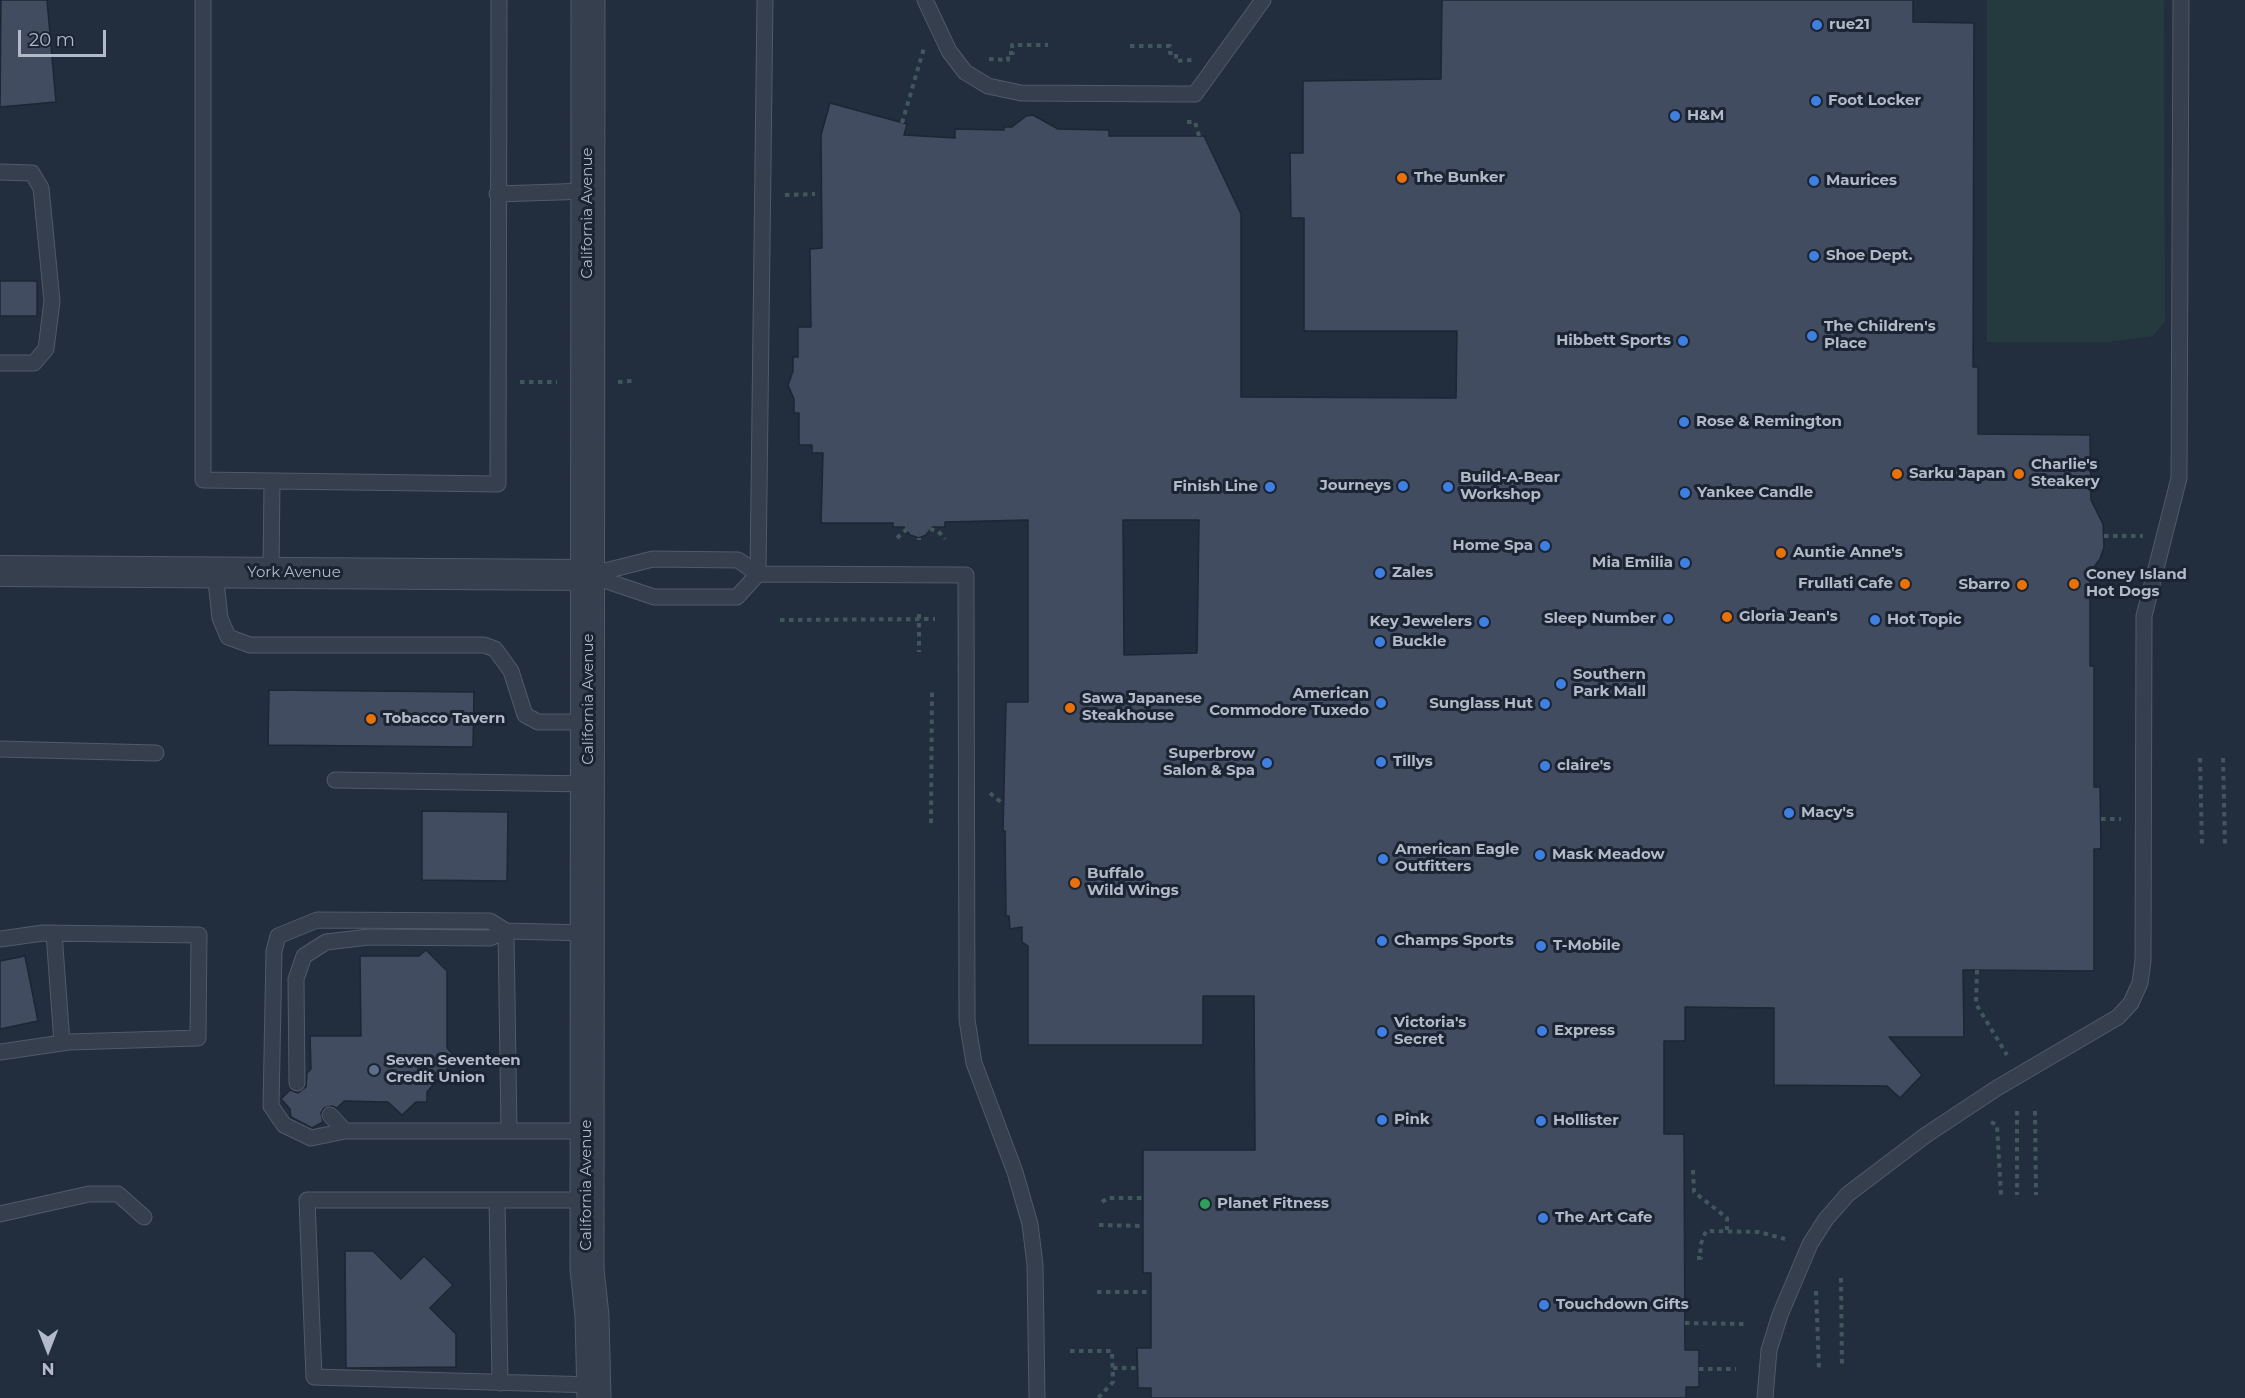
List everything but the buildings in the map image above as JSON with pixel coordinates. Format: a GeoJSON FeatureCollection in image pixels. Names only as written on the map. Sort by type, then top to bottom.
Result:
{"type":"FeatureCollection","features":[{"type":"Feature","properties":{"kind":"street","name":"California Avenue"},"geometry":{"type":"LineString","coordinates":[[588,0],[587,1269],[592,1316],[594,1392]]}},
{"type":"Feature","properties":{"kind":"street","name":"York Avenue"},"geometry":{"type":"LineString","coordinates":[[0,571],[589,575]]}},
{"type":"Feature","properties":{"kind":"lane"},"geometry":{"type":"LineString","coordinates":[[203,0],[203,480],[498,484],[499,0]]}},
{"type":"Feature","properties":{"kind":"lane"},"geometry":{"type":"LineString","coordinates":[[589,575],[654,597],[737,597],[758,574],[765,0]]}},
{"type":"Feature","properties":{"kind":"lane"},"geometry":{"type":"LineString","coordinates":[[925,0],[949,51],[965,72],[988,86],[1021,93],[1183,94],[1195,94],[1263,0]]}},
{"type":"Feature","properties":{"kind":"lane"},"geometry":{"type":"LineString","coordinates":[[1765,1398],[1769,1350],[1780,1315],[1810,1244],[1826,1219],[1848,1194],[1926,1135],[1997,1088],[2118,1017],[2131,1003],[2140,983],[2143,961],[2144,616],[2179,478],[2181,0]]}},
{"type":"Feature","properties":{"kind":"lane"},"geometry":{"type":"LineString","coordinates":[[0,172],[32,173],[41,188],[51,301],[46,349],[34,363],[0,363]]}},
{"type":"Feature","properties":{"kind":"lane"},"geometry":{"type":"LineString","coordinates":[[497,194],[588,191]]}},
{"type":"Feature","properties":{"kind":"lane"},"geometry":{"type":"LineString","coordinates":[[270,573],[272,481]]}},
{"type":"Feature","properties":{"kind":"lane"},"geometry":{"type":"LineString","coordinates":[[589,575],[653,559],[738,560],[758,574],[966,575],[967,1020],[974,1063],[1015,1172],[1030,1224],[1035,1265],[1037,1398]]}},
{"type":"Feature","properties":{"kind":"lane"},"geometry":{"type":"LineString","coordinates":[[215,572],[220,618],[228,637],[250,645],[484,645],[495,649],[511,671],[525,714],[538,722],[589,722]]}},
{"type":"Feature","properties":{"kind":"lane"},"geometry":{"type":"LineString","coordinates":[[0,749],[156,753]]}},
{"type":"Feature","properties":{"kind":"lane"},"geometry":{"type":"LineString","coordinates":[[335,780],[589,784]]}},
{"type":"Feature","properties":{"kind":"lane"},"geometry":{"type":"LineString","coordinates":[[506,931],[489,921],[317,920],[278,936],[274,951],[271,1106],[284,1125],[310,1138],[345,1131],[587,1131]]}},
{"type":"Feature","properties":{"kind":"lane"},"geometry":{"type":"LineString","coordinates":[[297,1083],[296,979],[304,956],[326,942],[369,937],[490,938],[506,931],[588,933]]}},
{"type":"Feature","properties":{"kind":"lane"},"geometry":{"type":"LineString","coordinates":[[506,931],[509,1131]]}},
{"type":"Feature","properties":{"kind":"lane"},"geometry":{"type":"LineString","coordinates":[[54,933],[62,1043]]}},
{"type":"Feature","properties":{"kind":"lane"},"geometry":{"type":"LineString","coordinates":[[0,939],[54,933],[199,935],[198,1038],[62,1043],[0,1052]]}},
{"type":"Feature","properties":{"kind":"lane"},"geometry":{"type":"LineString","coordinates":[[330,1115],[345,1131]]}},
{"type":"Feature","properties":{"kind":"lane"},"geometry":{"type":"LineString","coordinates":[[0,1214],[89,1194],[118,1194],[144,1217]]}},
{"type":"Feature","properties":{"kind":"lane"},"geometry":{"type":"LineString","coordinates":[[587,1200],[307,1200],[314,1377],[500,1383],[594,1392]]}},
{"type":"Feature","properties":{"kind":"lane"},"geometry":{"type":"LineString","coordinates":[[497,1200],[500,1383]]}},
{"type":"Feature","properties":{"kind":"path"},"geometry":{"type":"LineString","coordinates":[[902,123],[925,45]]}},
{"type":"Feature","properties":{"kind":"path"},"geometry":{"type":"LineString","coordinates":[[982,59],[1008,60],[1008,53],[1013,53],[1012,45],[1048,45]]}},
{"type":"Feature","properties":{"kind":"path"},"geometry":{"type":"LineString","coordinates":[[1130,46],[1170,46],[1170,53],[1176,53],[1176,68]]}},
{"type":"Feature","properties":{"kind":"path"},"geometry":{"type":"LineString","coordinates":[[1176,61],[1198,60]]}},
{"type":"Feature","properties":{"kind":"path"},"geometry":{"type":"LineString","coordinates":[[1187,122],[1195,122],[1199,136]]}},
{"type":"Feature","properties":{"kind":"path"},"geometry":{"type":"LineString","coordinates":[[784,195],[815,194]]}},
{"type":"Feature","properties":{"kind":"path"},"geometry":{"type":"LineString","coordinates":[[498,382],[563,382]]}},
{"type":"Feature","properties":{"kind":"path"},"geometry":{"type":"LineString","coordinates":[[897,538],[907,530]]}},
{"type":"Feature","properties":{"kind":"path"},"geometry":{"type":"LineString","coordinates":[[930,530],[938,531],[945,539]]}},
{"type":"Feature","properties":{"kind":"path"},"geometry":{"type":"LineString","coordinates":[[2104,536],[2165,536]]}},
{"type":"Feature","properties":{"kind":"path"},"geometry":{"type":"LineString","coordinates":[[780,620],[919,617],[935,619]]}},
{"type":"Feature","properties":{"kind":"path"},"geometry":{"type":"LineString","coordinates":[[919,617],[919,652]]}},
{"type":"Feature","properties":{"kind":"path"},"geometry":{"type":"LineString","coordinates":[[931,823],[932,688]]}},
{"type":"Feature","properties":{"kind":"path"},"geometry":{"type":"LineString","coordinates":[[2200,758],[2202,846]]}},
{"type":"Feature","properties":{"kind":"path"},"geometry":{"type":"LineString","coordinates":[[2223,758],[2225,846]]}},
{"type":"Feature","properties":{"kind":"path"},"geometry":{"type":"LineString","coordinates":[[990,794],[1003,804]]}},
{"type":"Feature","properties":{"kind":"path"},"geometry":{"type":"LineString","coordinates":[[2101,819],[2121,819]]}},
{"type":"Feature","properties":{"kind":"path"},"geometry":{"type":"LineString","coordinates":[[1977,970],[1976,1004],[2007,1056]]}},
{"type":"Feature","properties":{"kind":"path"},"geometry":{"type":"LineString","coordinates":[[2017,1111],[2017,1195]]}},
{"type":"Feature","properties":{"kind":"path"},"geometry":{"type":"LineString","coordinates":[[2035,1111],[2036,1195]]}},
{"type":"Feature","properties":{"kind":"path"},"geometry":{"type":"LineString","coordinates":[[1991,1122],[1997,1125],[2001,1195]]}},
{"type":"Feature","properties":{"kind":"path"},"geometry":{"type":"LineString","coordinates":[[1693,1170],[1694,1192],[1727,1218],[1727,1230]]}},
{"type":"Feature","properties":{"kind":"path"},"geometry":{"type":"LineString","coordinates":[[1102,1202],[1108,1198],[1143,1198]]}},
{"type":"Feature","properties":{"kind":"path"},"geometry":{"type":"LineString","coordinates":[[1099,1225],[1143,1226]]}},
{"type":"Feature","properties":{"kind":"path"},"geometry":{"type":"LineString","coordinates":[[1697,1258],[1701,1258],[1700,1246],[1706,1231],[1759,1232],[1785,1239]]}},
{"type":"Feature","properties":{"kind":"path"},"geometry":{"type":"LineString","coordinates":[[1841,1278],[1842,1368]]}},
{"type":"Feature","properties":{"kind":"path"},"geometry":{"type":"LineString","coordinates":[[1816,1288],[1819,1368]]}},
{"type":"Feature","properties":{"kind":"path"},"geometry":{"type":"LineString","coordinates":[[1097,1292],[1151,1292]]}},
{"type":"Feature","properties":{"kind":"path"},"geometry":{"type":"LineString","coordinates":[[1685,1323],[1745,1324]]}},
{"type":"Feature","properties":{"kind":"path"},"geometry":{"type":"LineString","coordinates":[[1070,1351],[1112,1351],[1113,1382],[1098,1398]]}},
{"type":"Feature","properties":{"kind":"path"},"geometry":{"type":"LineString","coordinates":[[1113,1368],[1137,1368]]}},
{"type":"Feature","properties":{"kind":"path"},"geometry":{"type":"LineString","coordinates":[[1699,1369],[1736,1369]]}},
{"type":"Feature","properties":{"kind":"green space"},"geometry":{"type":"Polygon","coordinates":[[[1987,0],[2164,0],[2165,322],[2153,336],[2108,342],[1987,342],[1987,0]]]}},
{"type":"Feature","properties":{"kind":"place","name":"rue21"},"geometry":{"type":"Point","coordinates":[1817,25]}},
{"type":"Feature","properties":{"kind":"place","name":"Foot Locker"},"geometry":{"type":"Point","coordinates":[1816,101]}},
{"type":"Feature","properties":{"kind":"place","name":"H&M"},"geometry":{"type":"Point","coordinates":[1675,116]}},
{"type":"Feature","properties":{"kind":"place","name":"The Bunker"},"geometry":{"type":"Point","coordinates":[1402,178]}},
{"type":"Feature","properties":{"kind":"place","name":"Maurices"},"geometry":{"type":"Point","coordinates":[1814,181]}},
{"type":"Feature","properties":{"kind":"place","name":"Shoe Dept."},"geometry":{"type":"Point","coordinates":[1814,256]}},
{"type":"Feature","properties":{"kind":"place","name":"The Children's Place"},"geometry":{"type":"Point","coordinates":[1812,336]}},
{"type":"Feature","properties":{"kind":"place","name":"Hibbett Sports"},"geometry":{"type":"Point","coordinates":[1683,341]}},
{"type":"Feature","properties":{"kind":"place","name":"Rose & Remington"},"geometry":{"type":"Point","coordinates":[1684,422]}},
{"type":"Feature","properties":{"kind":"place","name":"Sarku Japan"},"geometry":{"type":"Point","coordinates":[1897,474]}},
{"type":"Feature","properties":{"kind":"place","name":"Charlie's Steakery"},"geometry":{"type":"Point","coordinates":[2019,474]}},
{"type":"Feature","properties":{"kind":"place","name":"Journeys"},"geometry":{"type":"Point","coordinates":[1403,486]}},
{"type":"Feature","properties":{"kind":"place","name":"Finish Line"},"geometry":{"type":"Point","coordinates":[1270,487]}},
{"type":"Feature","properties":{"kind":"place","name":"Build-A-Bear Workshop"},"geometry":{"type":"Point","coordinates":[1448,487]}},
{"type":"Feature","properties":{"kind":"place","name":"Yankee Candle"},"geometry":{"type":"Point","coordinates":[1685,493]}},
{"type":"Feature","properties":{"kind":"place","name":"Home Spa"},"geometry":{"type":"Point","coordinates":[1545,546]}},
{"type":"Feature","properties":{"kind":"place","name":"Auntie Anne's"},"geometry":{"type":"Point","coordinates":[1781,553]}},
{"type":"Feature","properties":{"kind":"place","name":"Mia Emilia"},"geometry":{"type":"Point","coordinates":[1685,563]}},
{"type":"Feature","properties":{"kind":"place","name":"Zales"},"geometry":{"type":"Point","coordinates":[1380,573]}},
{"type":"Feature","properties":{"kind":"place","name":"Frullati Cafe"},"geometry":{"type":"Point","coordinates":[1905,584]}},
{"type":"Feature","properties":{"kind":"place","name":"Coney Island Hot Dogs"},"geometry":{"type":"Point","coordinates":[2074,584]}},
{"type":"Feature","properties":{"kind":"place","name":"Sbarro"},"geometry":{"type":"Point","coordinates":[2022,585]}},
{"type":"Feature","properties":{"kind":"place","name":"Gloria Jean's"},"geometry":{"type":"Point","coordinates":[1727,617]}},
{"type":"Feature","properties":{"kind":"place","name":"Sleep Number"},"geometry":{"type":"Point","coordinates":[1668,619]}},
{"type":"Feature","properties":{"kind":"place","name":"Hot Topic"},"geometry":{"type":"Point","coordinates":[1875,620]}},
{"type":"Feature","properties":{"kind":"place","name":"Key Jewelers"},"geometry":{"type":"Point","coordinates":[1484,622]}},
{"type":"Feature","properties":{"kind":"place","name":"Buckle"},"geometry":{"type":"Point","coordinates":[1380,642]}},
{"type":"Feature","properties":{"kind":"place","name":"Southern Park Mall"},"geometry":{"type":"Point","coordinates":[1561,684]}},
{"type":"Feature","properties":{"kind":"place","name":"American Commodore Tuxedo"},"geometry":{"type":"Point","coordinates":[1381,703]}},
{"type":"Feature","properties":{"kind":"place","name":"Sunglass Hut"},"geometry":{"type":"Point","coordinates":[1545,704]}},
{"type":"Feature","properties":{"kind":"place","name":"Sawa Japanese Steakhouse"},"geometry":{"type":"Point","coordinates":[1070,708]}},
{"type":"Feature","properties":{"kind":"place","name":"Tobacco Tavern"},"geometry":{"type":"Point","coordinates":[371,719]}},
{"type":"Feature","properties":{"kind":"place","name":"Tillys"},"geometry":{"type":"Point","coordinates":[1381,762]}},
{"type":"Feature","properties":{"kind":"place","name":"Superbrow Salon & Spa"},"geometry":{"type":"Point","coordinates":[1267,763]}},
{"type":"Feature","properties":{"kind":"place","name":"claire's"},"geometry":{"type":"Point","coordinates":[1545,766]}},
{"type":"Feature","properties":{"kind":"place","name":"Macy's"},"geometry":{"type":"Point","coordinates":[1789,813]}},
{"type":"Feature","properties":{"kind":"place","name":"Mask Meadow"},"geometry":{"type":"Point","coordinates":[1540,855]}},
{"type":"Feature","properties":{"kind":"place","name":"American Eagle Outfitters"},"geometry":{"type":"Point","coordinates":[1383,859]}},
{"type":"Feature","properties":{"kind":"place","name":"Buffalo Wild Wings"},"geometry":{"type":"Point","coordinates":[1075,883]}},
{"type":"Feature","properties":{"kind":"place","name":"Champs Sports"},"geometry":{"type":"Point","coordinates":[1382,941]}},
{"type":"Feature","properties":{"kind":"place","name":"T-Mobile"},"geometry":{"type":"Point","coordinates":[1541,946]}},
{"type":"Feature","properties":{"kind":"place","name":"Express"},"geometry":{"type":"Point","coordinates":[1542,1031]}},
{"type":"Feature","properties":{"kind":"place","name":"Victoria's Secret"},"geometry":{"type":"Point","coordinates":[1382,1032]}},
{"type":"Feature","properties":{"kind":"place","name":"Seven Seventeen Credit Union"},"geometry":{"type":"Point","coordinates":[374,1070]}},
{"type":"Feature","properties":{"kind":"place","name":"Pink"},"geometry":{"type":"Point","coordinates":[1382,1120]}},
{"type":"Feature","properties":{"kind":"place","name":"Hollister"},"geometry":{"type":"Point","coordinates":[1541,1121]}},
{"type":"Feature","properties":{"kind":"place","name":"Planet Fitness"},"geometry":{"type":"Point","coordinates":[1205,1204]}},
{"type":"Feature","properties":{"kind":"place","name":"The Art Cafe"},"geometry":{"type":"Point","coordinates":[1543,1218]}},
{"type":"Feature","properties":{"kind":"place","name":"Touchdown Gifts"},"geometry":{"type":"Point","coordinates":[1544,1305]}}]}
